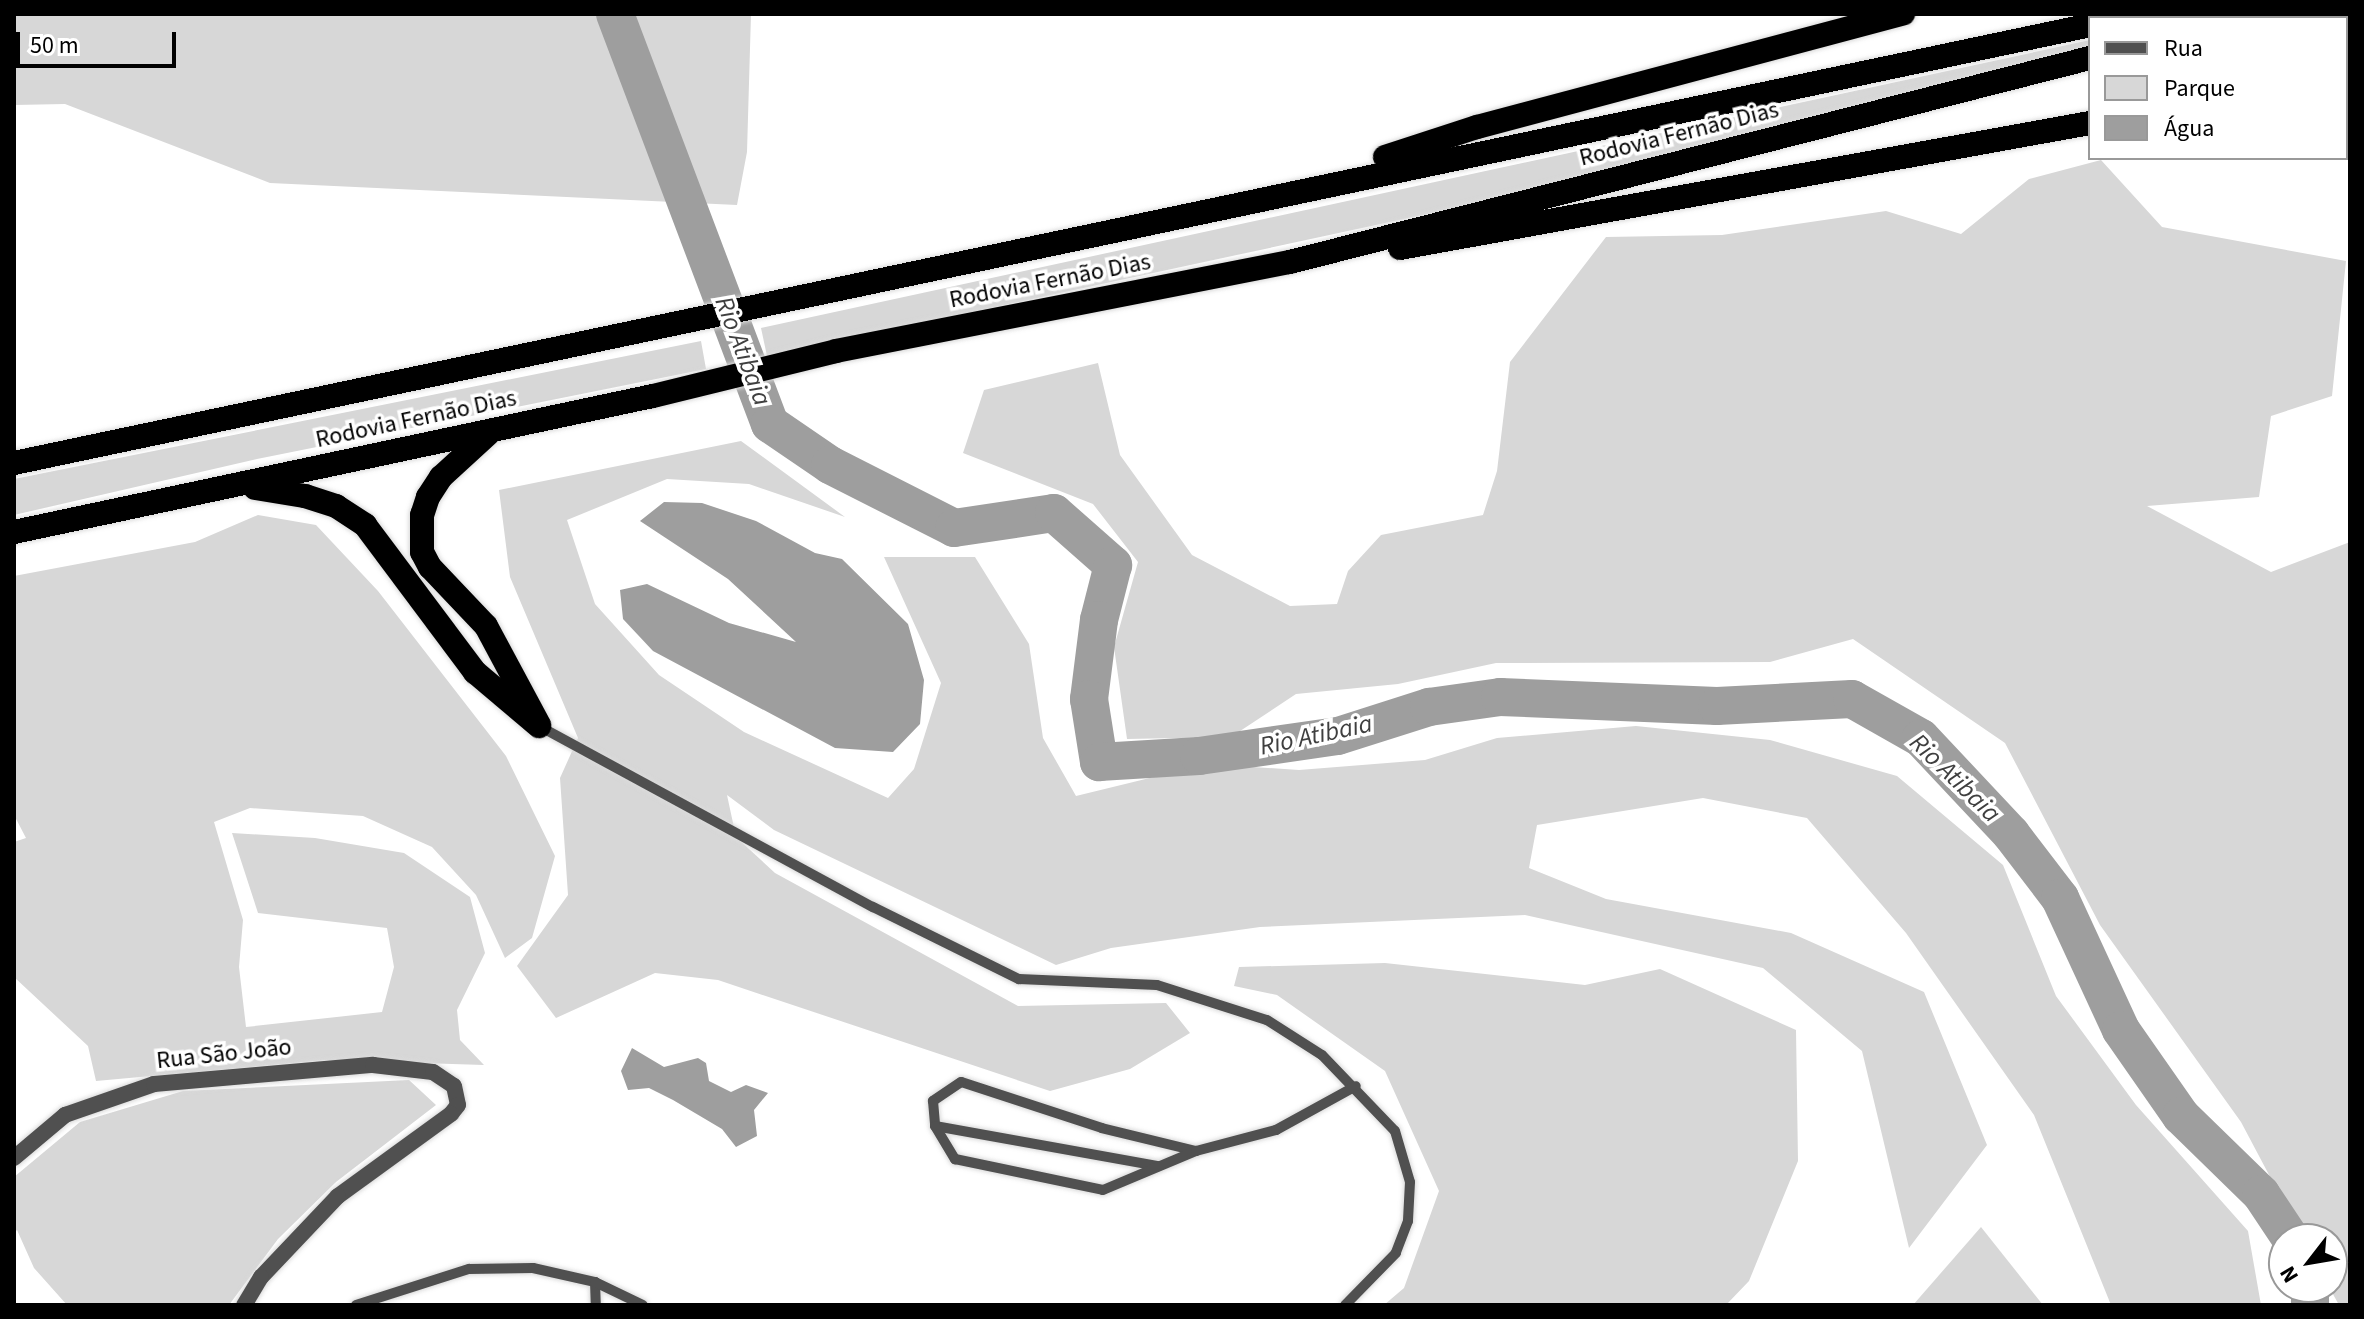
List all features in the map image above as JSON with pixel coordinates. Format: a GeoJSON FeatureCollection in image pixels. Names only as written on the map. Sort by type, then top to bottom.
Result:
{"type":"FeatureCollection","features":[{"type":"Feature","properties":{"kind":"highway"},"geometry":{"type":"LineString","coordinates":[[1276,193],[1477,127],[1903,14]]}},
{"type":"Feature","properties":{"kind":"highway","name":"Rodovia Fernão Dias"},"geometry":{"type":"LineString","coordinates":[[14,463],[634,336],[1276,193],[2088,25]]}},
{"type":"Feature","properties":{"kind":"highway","name":"Rodovia Fernão Dias"},"geometry":{"type":"LineString","coordinates":[[14,532],[490,432],[836,351],[1290,262],[2088,59]]}},
{"type":"Feature","properties":{"kind":"highway"},"geometry":{"type":"LineString","coordinates":[[1290,262],[1481,237],[2088,123]]}},
{"type":"Feature","properties":{"kind":"highway"},"geometry":{"type":"LineString","coordinates":[[490,432],[441,477],[428,497],[422,515],[422,552],[430,567],[486,626],[539,726]]}},
{"type":"Feature","properties":{"kind":"highway"},"geometry":{"type":"LineString","coordinates":[[241,486],[305,496],[336,506],[365,525],[475,672],[539,726]]}},
{"type":"Feature","properties":{"kind":"street","name":"Rua São João"},"geometry":{"type":"LineString","coordinates":[[14,1158],[65,1115],[154,1084],[373,1065],[433,1072],[454,1086],[458,1105],[451,1114],[338,1196],[261,1277],[244,1305]]}},
{"type":"Feature","properties":{"kind":"lane"},"geometry":{"type":"LineString","coordinates":[[539,726],[873,907],[1019,979],[1157,985],[1267,1020],[1322,1055],[1356,1086],[1395,1131],[1410,1182],[1408,1221],[1396,1253],[1345,1305]]}},
{"type":"Feature","properties":{"kind":"lane"},"geometry":{"type":"LineString","coordinates":[[1196,1151],[1102,1128],[961,1082],[933,1101],[935,1126],[955,1159],[1103,1190],[1196,1151],[1276,1130],[1356,1086]]}},
{"type":"Feature","properties":{"kind":"lane"},"geometry":{"type":"LineString","coordinates":[[935,1126],[1160,1166]]}},
{"type":"Feature","properties":{"kind":"lane"},"geometry":{"type":"LineString","coordinates":[[356,1305],[469,1269],[533,1268],[595,1282],[643,1305]]}},
{"type":"Feature","properties":{"kind":"lane"},"geometry":{"type":"LineString","coordinates":[[595,1282],[596,1305]]}},
{"type":"Feature","properties":{"kind":"green space"},"geometry":{"type":"Polygon","coordinates":[[[14,14],[751,14],[747,152],[737,205],[270,183],[65,104],[14,105],[14,14]]]}},
{"type":"Feature","properties":{"kind":"green space"},"geometry":{"type":"Polygon","coordinates":[[[2088,40],[2088,50],[1553,187],[767,356],[761,328],[2088,40]]]}},
{"type":"Feature","properties":{"kind":"green space"},"geometry":{"type":"Polygon","coordinates":[[[2101,160],[2162,227],[2346,261],[2332,396],[2271,416],[2259,497],[2147,506],[2271,572],[2350,542],[2350,1305],[2338,1303],[2348,1303],[2348,1223],[2295,1223],[2241,1122],[2100,925],[2005,743],[1853,639],[1770,662],[1496,663],[1398,684],[1296,694],[1231,737],[1127,739],[1114,647],[1138,562],[1093,504],[963,453],[984,390],[1098,363],[1120,455],[1192,555],[1290,606],[1337,604],[1348,571],[1381,535],[1483,515],[1497,471],[1510,362],[1606,237],[1722,235],[1886,211],[1961,234],[2029,179],[2101,160]]]}},
{"type":"Feature","properties":{"kind":"green space"},"geometry":{"type":"Polygon","coordinates":[[[701,341],[706,369],[257,459],[14,515],[14,479],[701,341]]]}},
{"type":"Feature","properties":{"kind":"green space"},"geometry":{"type":"Polygon","coordinates":[[[741,441],[845,517],[749,484],[667,479],[567,520],[595,604],[659,675],[744,732],[888,798],[914,769],[941,683],[884,557],[975,557],[1029,644],[1043,738],[1076,796],[1207,764],[1299,770],[1425,760],[1497,738],[1636,726],[1770,740],[1897,776],[2003,865],[2056,996],[2136,1105],[2248,1231],[2261,1305],[2111,1305],[2034,1115],[1906,933],[1807,818],[1703,798],[1537,825],[1529,868],[1606,899],[1791,933],[1924,992],[1987,1145],[1909,1248],[1862,1051],[1763,968],[1525,915],[1260,927],[1111,948],[1056,965],[774,830],[727,795],[736,837],[775,873],[1018,1006],[1166,1003],[1190,1033],[1130,1069],[1050,1091],[718,980],[655,973],[556,1018],[517,966],[568,895],[560,778],[578,738],[510,577],[499,490],[741,441]]]}},
{"type":"Feature","properties":{"kind":"green space"},"geometry":{"type":"Polygon","coordinates":[[[258,515],[316,525],[378,591],[506,756],[555,856],[532,938],[505,958],[476,895],[432,847],[363,816],[250,808],[214,822],[243,920],[239,967],[246,1027],[382,1012],[394,967],[387,928],[258,913],[232,833],[315,838],[404,853],[470,897],[485,953],[457,1010],[460,1040],[484,1065],[326,1060],[96,1081],[88,1046],[14,977],[14,842],[26,838],[14,815],[14,576],[195,542],[258,515]]]}},
{"type":"Feature","properties":{"kind":"green space"},"geometry":{"type":"Polygon","coordinates":[[[1385,963],[1585,985],[1660,969],[1796,1030],[1798,1161],[1749,1281],[1726,1305],[1384,1305],[1404,1288],[1439,1191],[1385,1071],[1277,995],[1234,986],[1239,967],[1385,963]]]}},
{"type":"Feature","properties":{"kind":"green space"},"geometry":{"type":"Polygon","coordinates":[[[409,1080],[436,1105],[336,1182],[278,1239],[229,1305],[67,1305],[34,1268],[17,1230],[14,1233],[14,1177],[80,1122],[183,1091],[409,1080]]]}},
{"type":"Feature","properties":{"kind":"green space"},"geometry":{"type":"Polygon","coordinates":[[[1981,1227],[2043,1305],[1913,1305],[1981,1227]]]}},
{"type":"Feature","properties":{"kind":"water"},"geometry":{"type":"Polygon","coordinates":[[[664,502],[702,503],[756,521],[815,553],[842,559],[908,624],[924,680],[920,724],[893,752],[835,748],[653,651],[623,619],[620,590],[647,584],[729,623],[796,642],[728,579],[640,521],[664,502]]]}},
{"type":"Feature","properties":{"kind":"water"},"geometry":{"type":"Polygon","coordinates":[[[632,1048],[664,1067],[698,1058],[706,1063],[709,1081],[731,1092],[746,1085],[768,1093],[754,1110],[757,1136],[736,1147],[722,1129],[673,1100],[649,1088],[628,1090],[621,1071],[632,1048]]]}},
{"type":"Feature","properties":{"kind":"waterway","name":"Rio Atibaia"},"geometry":{"type":"LineString","coordinates":[[615,14],[770,424],[830,465],[954,528],[1054,513],[1113,565],[1099,620],[1089,699],[1099,762],[1199,756],[1338,736],[1429,707],[1500,697],[1717,706],[1852,699],[1921,738],[2011,834],[2060,898],[2121,1030],[2181,1116],[2261,1194],[2280,1223]]}}]}
